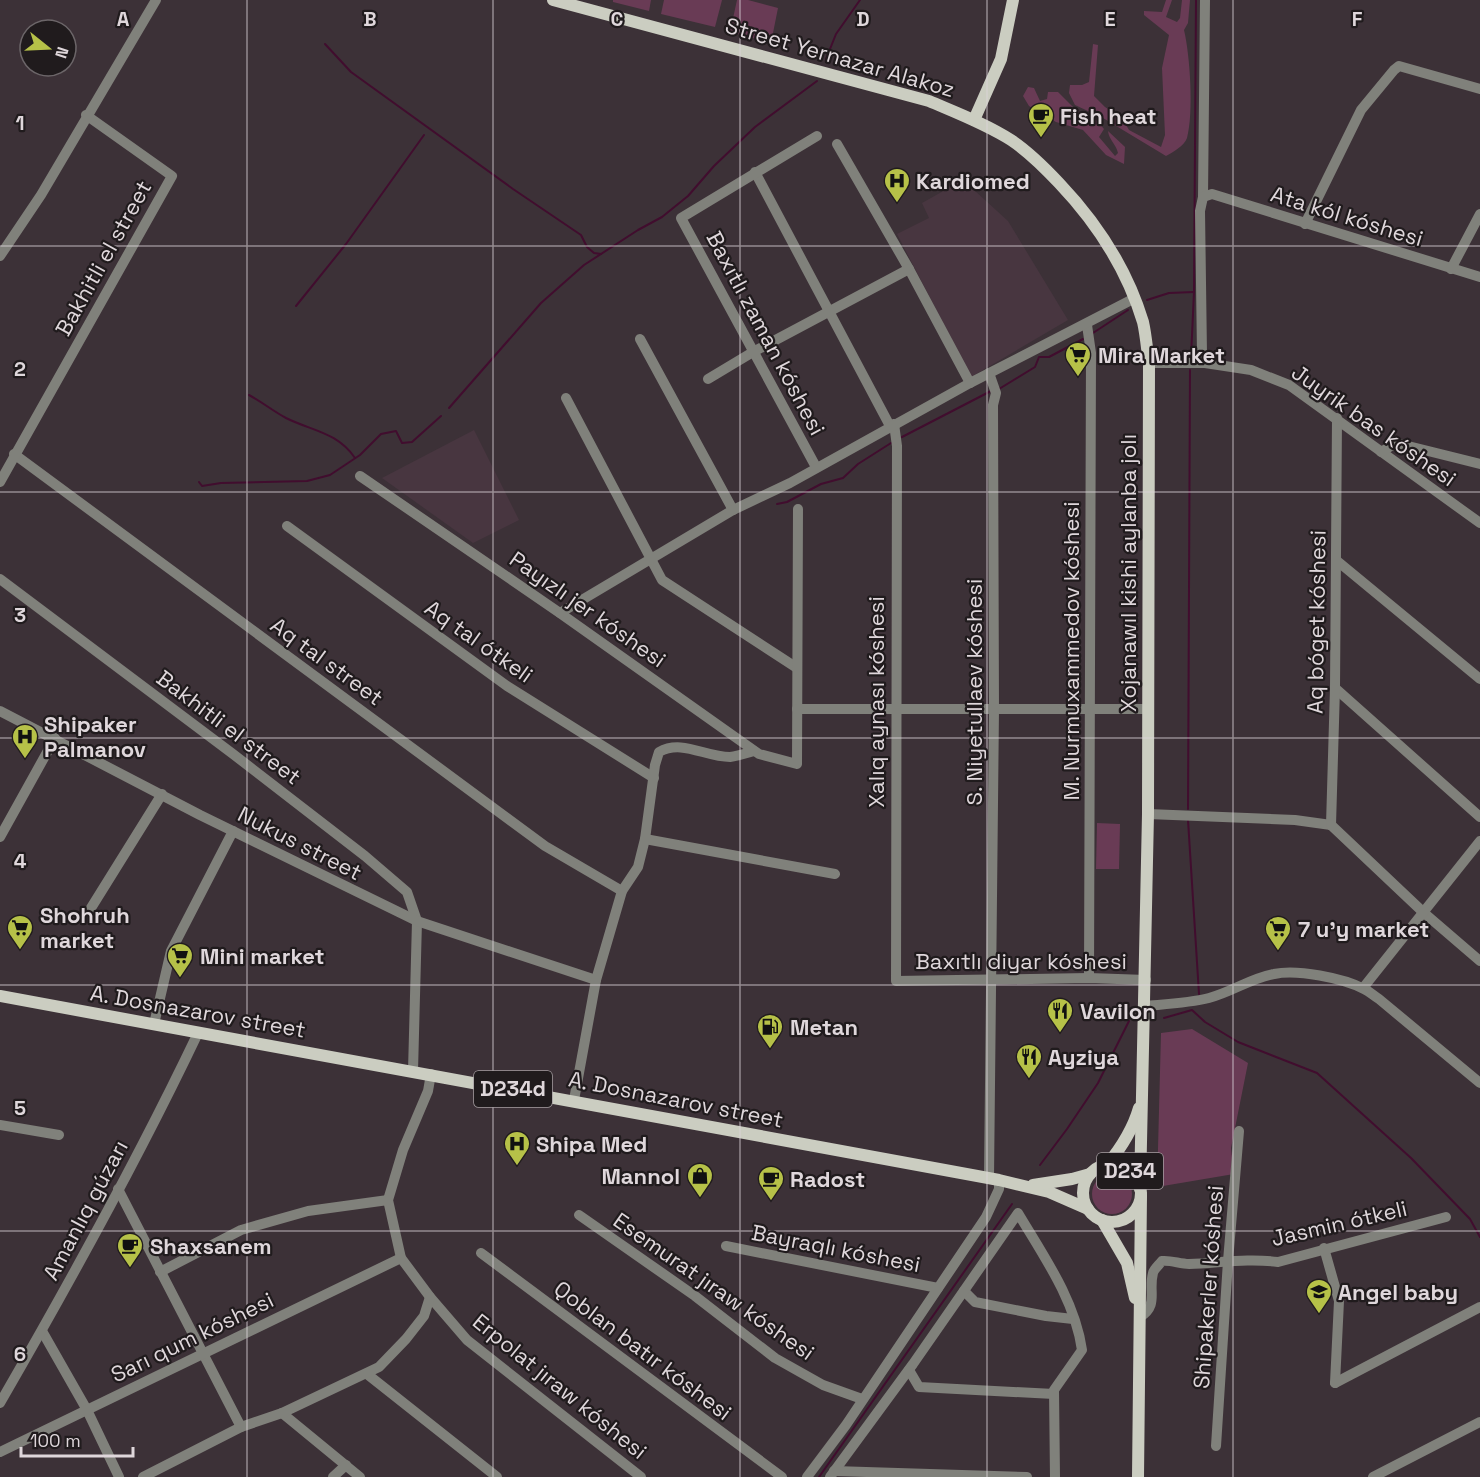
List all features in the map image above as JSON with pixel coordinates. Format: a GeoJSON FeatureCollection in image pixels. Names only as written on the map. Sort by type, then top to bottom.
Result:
{"type":"FeatureCollection","features":[{"type":"Feature","properties":{"kind":"main road","name":"Street Yernazar Alakoz"},"geometry":{"type":"LineString","coordinates":[[554,0],[929,101],[974,120]]}},
{"type":"Feature","properties":{"kind":"main road"},"geometry":{"type":"LineString","coordinates":[[974,120],[1000,59],[1013,0]]}},
{"type":"Feature","properties":{"kind":"main road","name":"Xojanawıl kishi aylanba jolı"},"geometry":{"type":"LineString","coordinates":[[974,120],[1011,140],[1037,160],[1073,197],[1102,234],[1122,268],[1135,298],[1143,324],[1149,363],[1148,814],[1140,1192],[1138,1477]]}},
{"type":"Feature","properties":{"kind":"main road","name":"A. Dosnazarov street"},"geometry":{"type":"LineString","coordinates":[[0,996],[1026,1185]]}},
{"type":"Feature","properties":{"kind":"main road","name":"Xojanawıl kishi aylanba jolı"},"geometry":{"type":"LineString","coordinates":[[1107,1165],[1130,1131],[1143,1095]]}},
{"type":"Feature","properties":{"kind":"main road","name":"D234"},"geometry":{"type":"LineString","coordinates":[[1088,1209],[1083,1191],[1090,1174],[1098,1168],[1116,1164],[1132,1173],[1138,1180],[1139,1203],[1128,1217],[1120,1221],[1102,1220]]}},
{"type":"Feature","properties":{"kind":"main road","name":"D234d"},"geometry":{"type":"LineString","coordinates":[[1026,1185],[1090,1174]]}},
{"type":"Feature","properties":{"kind":"main road","name":"D234d"},"geometry":{"type":"LineString","coordinates":[[1026,1185],[1088,1209]]}},
{"type":"Feature","properties":{"kind":"main road"},"geometry":{"type":"LineString","coordinates":[[1088,1209],[1102,1220]]}},
{"type":"Feature","properties":{"kind":"main road","name":"Xojanawıl kishi aylanba jolı"},"geometry":{"type":"LineString","coordinates":[[1102,1220],[1127,1263],[1140,1317]]}},
{"type":"Feature","properties":{"kind":"street"},"geometry":{"type":"LineString","coordinates":[[0,256],[41,195],[86,115],[156,0]]}},
{"type":"Feature","properties":{"kind":"street"},"geometry":{"type":"LineString","coordinates":[[1205,0],[1203,197],[1200,211],[1202,354],[1205,363]]}},
{"type":"Feature","properties":{"kind":"street"},"geometry":{"type":"LineString","coordinates":[[1305,224],[1361,110],[1394,69],[1399,66],[1480,89]]}},
{"type":"Feature","properties":{"kind":"street","name":"Bakhitli el street"},"geometry":{"type":"LineString","coordinates":[[0,482],[172,176],[86,115]]}},
{"type":"Feature","properties":{"kind":"street"},"geometry":{"type":"LineString","coordinates":[[755,172],[817,136]]}},
{"type":"Feature","properties":{"kind":"street"},"geometry":{"type":"LineString","coordinates":[[837,144],[909,269],[970,383]]}},
{"type":"Feature","properties":{"kind":"street","name":"Baxıtlı zaman kóshesi"},"geometry":{"type":"LineString","coordinates":[[755,172],[681,218],[816,467]]}},
{"type":"Feature","properties":{"kind":"street","name":"Xalıq aynası kóshesi"},"geometry":{"type":"LineString","coordinates":[[755,172],[892,425],[897,446],[896,981]]}},
{"type":"Feature","properties":{"kind":"street","name":"Ata kól kóshesi"},"geometry":{"type":"LineString","coordinates":[[1203,197],[1212,194],[1480,277]]}},
{"type":"Feature","properties":{"kind":"street"},"geometry":{"type":"LineString","coordinates":[[1451,269],[1480,214]]}},
{"type":"Feature","properties":{"kind":"street"},"geometry":{"type":"LineString","coordinates":[[708,379],[753,352],[909,269]]}},
{"type":"Feature","properties":{"kind":"street"},"geometry":{"type":"LineString","coordinates":[[560,613],[733,510],[790,483],[970,383],[1087,325],[1135,298]]}},
{"type":"Feature","properties":{"kind":"street","name":"M. Nurmuxammedov kóshesi"},"geometry":{"type":"LineString","coordinates":[[1087,325],[1091,352],[1089,978]]}},
{"type":"Feature","properties":{"kind":"street"},"geometry":{"type":"LineString","coordinates":[[640,339],[733,510]]}},
{"type":"Feature","properties":{"kind":"street","name":"Juyrik bas kóshesi"},"geometry":{"type":"LineString","coordinates":[[1149,363],[1205,363],[1251,370],[1289,385],[1480,523]]}},
{"type":"Feature","properties":{"kind":"street","name":"S. Niyetullaev kóshesi"},"geometry":{"type":"LineString","coordinates":[[807,1477],[986,1217],[999,1189],[994,1179],[992,979],[993,405],[996,393],[989,373]]}},
{"type":"Feature","properties":{"kind":"street"},"geometry":{"type":"LineString","coordinates":[[567,398],[662,580],[797,668]]}},
{"type":"Feature","properties":{"kind":"street","name":"Aq bóget kóshesi"},"geometry":{"type":"LineString","coordinates":[[1331,825],[1335,688],[1337,418]]}},
{"type":"Feature","properties":{"kind":"street"},"geometry":{"type":"LineString","coordinates":[[1381,452],[1396,443],[1480,464]]}},
{"type":"Feature","properties":{"kind":"street","name":"Aq tal street"},"geometry":{"type":"LineString","coordinates":[[14,454],[545,846],[622,891]]}},
{"type":"Feature","properties":{"kind":"street","name":"Payızlı jer kóshesi"},"geometry":{"type":"LineString","coordinates":[[360,477],[560,613],[759,754],[797,764],[797,709]]}},
{"type":"Feature","properties":{"kind":"street"},"geometry":{"type":"LineString","coordinates":[[798,508],[797,709],[1148,708]]}},
{"type":"Feature","properties":{"kind":"street","name":"Aq tal ótkeli"},"geometry":{"type":"LineString","coordinates":[[288,526],[507,686],[654,778]]}},
{"type":"Feature","properties":{"kind":"street"},"geometry":{"type":"LineString","coordinates":[[1336,560],[1480,679]]}},
{"type":"Feature","properties":{"kind":"street","name":"Bakhitli el street"},"geometry":{"type":"LineString","coordinates":[[0,579],[365,856],[407,892],[417,921]]}},
{"type":"Feature","properties":{"kind":"street"},"geometry":{"type":"LineString","coordinates":[[1335,688],[1480,817]]}},
{"type":"Feature","properties":{"kind":"street","name":"Nukus street"},"geometry":{"type":"LineString","coordinates":[[0,711],[233,831],[417,921],[596,980]]}},
{"type":"Feature","properties":{"kind":"street"},"geometry":{"type":"LineString","coordinates":[[0,837],[55,738]]}},
{"type":"Feature","properties":{"kind":"street"},"geometry":{"type":"LineString","coordinates":[[574,1100],[596,980],[622,891],[638,867],[645,839],[655,765],[659,752],[668,747],[682,746],[731,757],[754,751]]}},
{"type":"Feature","properties":{"kind":"street"},"geometry":{"type":"LineString","coordinates":[[91,908],[162,794]]}},
{"type":"Feature","properties":{"kind":"street"},"geometry":{"type":"LineString","coordinates":[[1148,814],[1295,820],[1331,825],[1423,912],[1480,961]]}},
{"type":"Feature","properties":{"kind":"street"},"geometry":{"type":"LineString","coordinates":[[154,1024],[171,951],[233,831]]}},
{"type":"Feature","properties":{"kind":"street"},"geometry":{"type":"LineString","coordinates":[[645,839],[835,874]]}},
{"type":"Feature","properties":{"kind":"street"},"geometry":{"type":"LineString","coordinates":[[1363,988],[1480,840]]}},
{"type":"Feature","properties":{"kind":"street"},"geometry":{"type":"LineString","coordinates":[[413,1071],[417,921]]}},
{"type":"Feature","properties":{"kind":"street"},"geometry":{"type":"LineString","coordinates":[[1145,1006],[1207,999],[1275,974],[1302,973],[1363,988],[1480,1083]]}},
{"type":"Feature","properties":{"kind":"street","name":"Baxıtlı diyar kóshesi"},"geometry":{"type":"LineString","coordinates":[[896,981],[1089,978],[1146,980]]}},
{"type":"Feature","properties":{"kind":"street","name":"Amanlıq gúzarı"},"geometry":{"type":"LineString","coordinates":[[0,1403],[42,1331],[156,1119],[198,1033]]}},
{"type":"Feature","properties":{"kind":"street"},"geometry":{"type":"LineString","coordinates":[[401,1258],[388,1200],[403,1150],[428,1091],[431,1074]]}},
{"type":"Feature","properties":{"kind":"street"},"geometry":{"type":"LineString","coordinates":[[0,1125],[59,1135]]}},
{"type":"Feature","properties":{"kind":"street","name":"Shipakerler kóshesi"},"geometry":{"type":"LineString","coordinates":[[1216,1446],[1239,1131]]}},
{"type":"Feature","properties":{"kind":"street"},"geometry":{"type":"LineString","coordinates":[[118,1189],[241,1427]]}},
{"type":"Feature","properties":{"kind":"street"},"geometry":{"type":"LineString","coordinates":[[160,1272],[241,1230],[308,1211],[388,1200]]}},
{"type":"Feature","properties":{"kind":"street"},"geometry":{"type":"LineString","coordinates":[[832,1474],[909,1370],[1018,1213],[1059,1282],[1080,1337],[1082,1350],[1054,1390],[1055,1477]]}},
{"type":"Feature","properties":{"kind":"street","name":"Esemurat jıraw kóshesi"},"geometry":{"type":"LineString","coordinates":[[579,1215],[695,1296],[775,1358],[823,1385],[862,1399]]}},
{"type":"Feature","properties":{"kind":"street","name":"Jasmin ótkeli"},"geometry":{"type":"LineString","coordinates":[[1140,1317],[1148,1312],[1152,1305],[1153,1272],[1162,1261],[1170,1260],[1185,1264],[1252,1259],[1278,1262],[1446,1217]]}},
{"type":"Feature","properties":{"kind":"street","name":"Bayraqlı kóshesi"},"geometry":{"type":"LineString","coordinates":[[726,1246],[938,1288]]}},
{"type":"Feature","properties":{"kind":"street"},"geometry":{"type":"LineString","coordinates":[[1324,1248],[1339,1301],[1335,1383],[1480,1307]]}},
{"type":"Feature","properties":{"kind":"street","name":"Qoblan batır kóshesi"},"geometry":{"type":"LineString","coordinates":[[481,1253],[782,1477]]}},
{"type":"Feature","properties":{"kind":"street","name":"Erpolat jıraw kóshesi"},"geometry":{"type":"LineString","coordinates":[[401,1258],[430,1297],[467,1340],[641,1477]]}},
{"type":"Feature","properties":{"kind":"street","name":"Sarı qum kóshesi"},"geometry":{"type":"LineString","coordinates":[[0,1452],[401,1258]]}},
{"type":"Feature","properties":{"kind":"street"},"geometry":{"type":"LineString","coordinates":[[964,1291],[975,1302],[1073,1319]]}},
{"type":"Feature","properties":{"kind":"street"},"geometry":{"type":"LineString","coordinates":[[143,1477],[241,1427],[282,1413],[368,1374],[379,1367],[406,1340],[424,1316],[430,1297]]}},
{"type":"Feature","properties":{"kind":"street"},"geometry":{"type":"LineString","coordinates":[[42,1331],[87,1410],[119,1477]]}},
{"type":"Feature","properties":{"kind":"street"},"geometry":{"type":"LineString","coordinates":[[909,1370],[919,1387],[1054,1394]]}},
{"type":"Feature","properties":{"kind":"street"},"geometry":{"type":"LineString","coordinates":[[368,1374],[497,1477]]}},
{"type":"Feature","properties":{"kind":"street"},"geometry":{"type":"LineString","coordinates":[[282,1413],[360,1477]]}},
{"type":"Feature","properties":{"kind":"street"},"geometry":{"type":"LineString","coordinates":[[1373,1477],[1480,1422]]}},
{"type":"Feature","properties":{"kind":"street"},"geometry":{"type":"LineString","coordinates":[[333,1477],[346,1465]]}},
{"type":"Feature","properties":{"kind":"street"},"geometry":{"type":"LineString","coordinates":[[832,1474],[1027,1477]]}},
{"type":"Feature","properties":{"kind":"shaded area"},"geometry":{"type":"Polygon","coordinates":[[[613,0],[651,0],[649,11],[613,2],[613,0]]]}},
{"type":"Feature","properties":{"kind":"shaded area"},"geometry":{"type":"Polygon","coordinates":[[[664,0],[722,0],[715,27],[661,14],[664,0]]]}},
{"type":"Feature","properties":{"kind":"shaded area"},"geometry":{"type":"Polygon","coordinates":[[[737,0],[748,0],[778,8],[771,43],[730,32],[737,0]]]}},
{"type":"Feature","properties":{"kind":"shaded area"},"geometry":{"type":"Polygon","coordinates":[[[1166,0],[1172,0],[1166,17],[1177,22],[1180,18],[1182,0],[1190,0],[1188,23],[1184,30],[1191,99],[1186,141],[1166,156],[1103,118],[1075,105],[1069,93],[1070,85],[1082,85],[1089,82],[1093,44],[1098,45],[1094,96],[1105,107],[1122,118],[1129,130],[1161,147],[1165,135],[1162,68],[1169,35],[1144,15],[1144,11],[1162,12],[1166,0]]]}},
{"type":"Feature","properties":{"kind":"shaded area"},"geometry":{"type":"Polygon","coordinates":[[[1028,87],[1034,88],[1040,101],[1047,99],[1048,92],[1058,92],[1077,111],[1096,120],[1104,129],[1099,137],[1115,156],[1118,153],[1108,131],[1125,147],[1124,164],[1106,155],[1083,130],[1056,122],[1029,106],[1023,96],[1028,87]]]}},
{"type":"Feature","properties":{"kind":"shaded area"},"geometry":{"type":"Polygon","coordinates":[[[963,180],[1008,221],[1068,320],[971,377],[897,234],[929,218],[922,203],[963,180]]]}},
{"type":"Feature","properties":{"kind":"shaded area"},"geometry":{"type":"Polygon","coordinates":[[[474,430],[519,520],[473,543],[382,478],[474,430]]]}},
{"type":"Feature","properties":{"kind":"shaded area"},"geometry":{"type":"Polygon","coordinates":[[[1097,823],[1120,824],[1119,869],[1096,869],[1097,823]]]}},
{"type":"Feature","properties":{"kind":"shaded area"},"geometry":{"type":"Polygon","coordinates":[[[1192,1029],[1248,1063],[1231,1148],[1234,1174],[1157,1187],[1161,1033],[1192,1029]]]}},
{"type":"Feature","properties":{"kind":"shaded area"},"geometry":{"type":"Polygon","coordinates":[[[1112,1174],[1126,1180],[1132,1194],[1126,1208],[1112,1214],[1098,1208],[1092,1194],[1098,1180],[1112,1174]]]}},
{"type":"Feature","properties":{"kind":"waterway"},"geometry":{"type":"LineString","coordinates":[[826,59],[836,34],[860,0]]}},
{"type":"Feature","properties":{"kind":"waterway"},"geometry":{"type":"LineString","coordinates":[[1191,357],[1194,292],[1196,0]]}},
{"type":"Feature","properties":{"kind":"waterway"},"geometry":{"type":"LineString","coordinates":[[325,44],[351,72],[581,235],[587,247],[594,253],[601,254]]}},
{"type":"Feature","properties":{"kind":"waterway"},"geometry":{"type":"LineString","coordinates":[[449,408],[541,303],[584,265],[662,217],[688,196],[714,166],[755,127],[817,81]]}},
{"type":"Feature","properties":{"kind":"waterway"},"geometry":{"type":"LineString","coordinates":[[296,306],[346,244],[424,135]]}},
{"type":"Feature","properties":{"kind":"waterway"},"geometry":{"type":"LineString","coordinates":[[1147,300],[1169,293],[1194,292]]}},
{"type":"Feature","properties":{"kind":"waterway"},"geometry":{"type":"LineString","coordinates":[[1093,333],[1128,310]]}},
{"type":"Feature","properties":{"kind":"waterway"},"geometry":{"type":"LineString","coordinates":[[999,389],[1035,367],[1039,357],[1049,357],[1083,339]]}},
{"type":"Feature","properties":{"kind":"waterway"},"geometry":{"type":"LineString","coordinates":[[1188,809],[1190,370]]}},
{"type":"Feature","properties":{"kind":"waterway"},"geometry":{"type":"LineString","coordinates":[[902,437],[991,391]]}},
{"type":"Feature","properties":{"kind":"waterway"},"geometry":{"type":"LineString","coordinates":[[249,395],[286,418],[332,437],[348,449],[355,458]]}},
{"type":"Feature","properties":{"kind":"waterway"},"geometry":{"type":"LineString","coordinates":[[199,482],[202,486],[221,483],[307,481],[330,475],[360,455],[381,434],[396,431],[402,443],[412,442],[441,416]]}},
{"type":"Feature","properties":{"kind":"waterway"},"geometry":{"type":"LineString","coordinates":[[777,504],[787,502],[821,484],[843,478],[858,464],[891,443]]}},
{"type":"Feature","properties":{"kind":"waterway"},"geometry":{"type":"LineString","coordinates":[[1188,820],[1199,994]]}},
{"type":"Feature","properties":{"kind":"waterway"},"geometry":{"type":"LineString","coordinates":[[1164,1018],[1192,1010],[1205,1022],[1238,1042],[1317,1073],[1411,1158],[1470,1219],[1480,1237]]}},
{"type":"Feature","properties":{"kind":"waterway"},"geometry":{"type":"LineString","coordinates":[[1040,1165],[1098,1083],[1129,1021]]}},
{"type":"Feature","properties":{"kind":"waterway"},"geometry":{"type":"LineString","coordinates":[[819,1477],[1012,1204]]}},
{"type":"Feature","properties":{"kind":"place","name":"Fish heat"},"geometry":{"type":"Point","coordinates":[1041,139]}},
{"type":"Feature","properties":{"kind":"place","name":"Kardiomed"},"geometry":{"type":"Point","coordinates":[897,204]}},
{"type":"Feature","properties":{"kind":"place","name":"Mira Market"},"geometry":{"type":"Point","coordinates":[1078,378]}},
{"type":"Feature","properties":{"kind":"place","name":"Shipaker Palmanov"},"geometry":{"type":"Point","coordinates":[25,760]}},
{"type":"Feature","properties":{"kind":"place","name":"Shohruh market"},"geometry":{"type":"Point","coordinates":[20,951]}},
{"type":"Feature","properties":{"kind":"place","name":"7 u'y market"},"geometry":{"type":"Point","coordinates":[1278,952]}},
{"type":"Feature","properties":{"kind":"place","name":"Mini market"},"geometry":{"type":"Point","coordinates":[180,979]}},
{"type":"Feature","properties":{"kind":"place","name":"Vavilon"},"geometry":{"type":"Point","coordinates":[1060,1034]}},
{"type":"Feature","properties":{"kind":"place","name":"Metan"},"geometry":{"type":"Point","coordinates":[770,1050]}},
{"type":"Feature","properties":{"kind":"place","name":"Ayziya"},"geometry":{"type":"Point","coordinates":[1029,1080]}},
{"type":"Feature","properties":{"kind":"place","name":"Shipa Med"},"geometry":{"type":"Point","coordinates":[517,1167]}},
{"type":"Feature","properties":{"kind":"place","name":"Mannol"},"geometry":{"type":"Point","coordinates":[700,1199]}},
{"type":"Feature","properties":{"kind":"place","name":"Radost"},"geometry":{"type":"Point","coordinates":[771,1202]}},
{"type":"Feature","properties":{"kind":"place","name":"Shaxsanem"},"geometry":{"type":"Point","coordinates":[130,1269]}},
{"type":"Feature","properties":{"kind":"place","name":"Angel baby"},"geometry":{"type":"Point","coordinates":[1319,1315]}}]}
